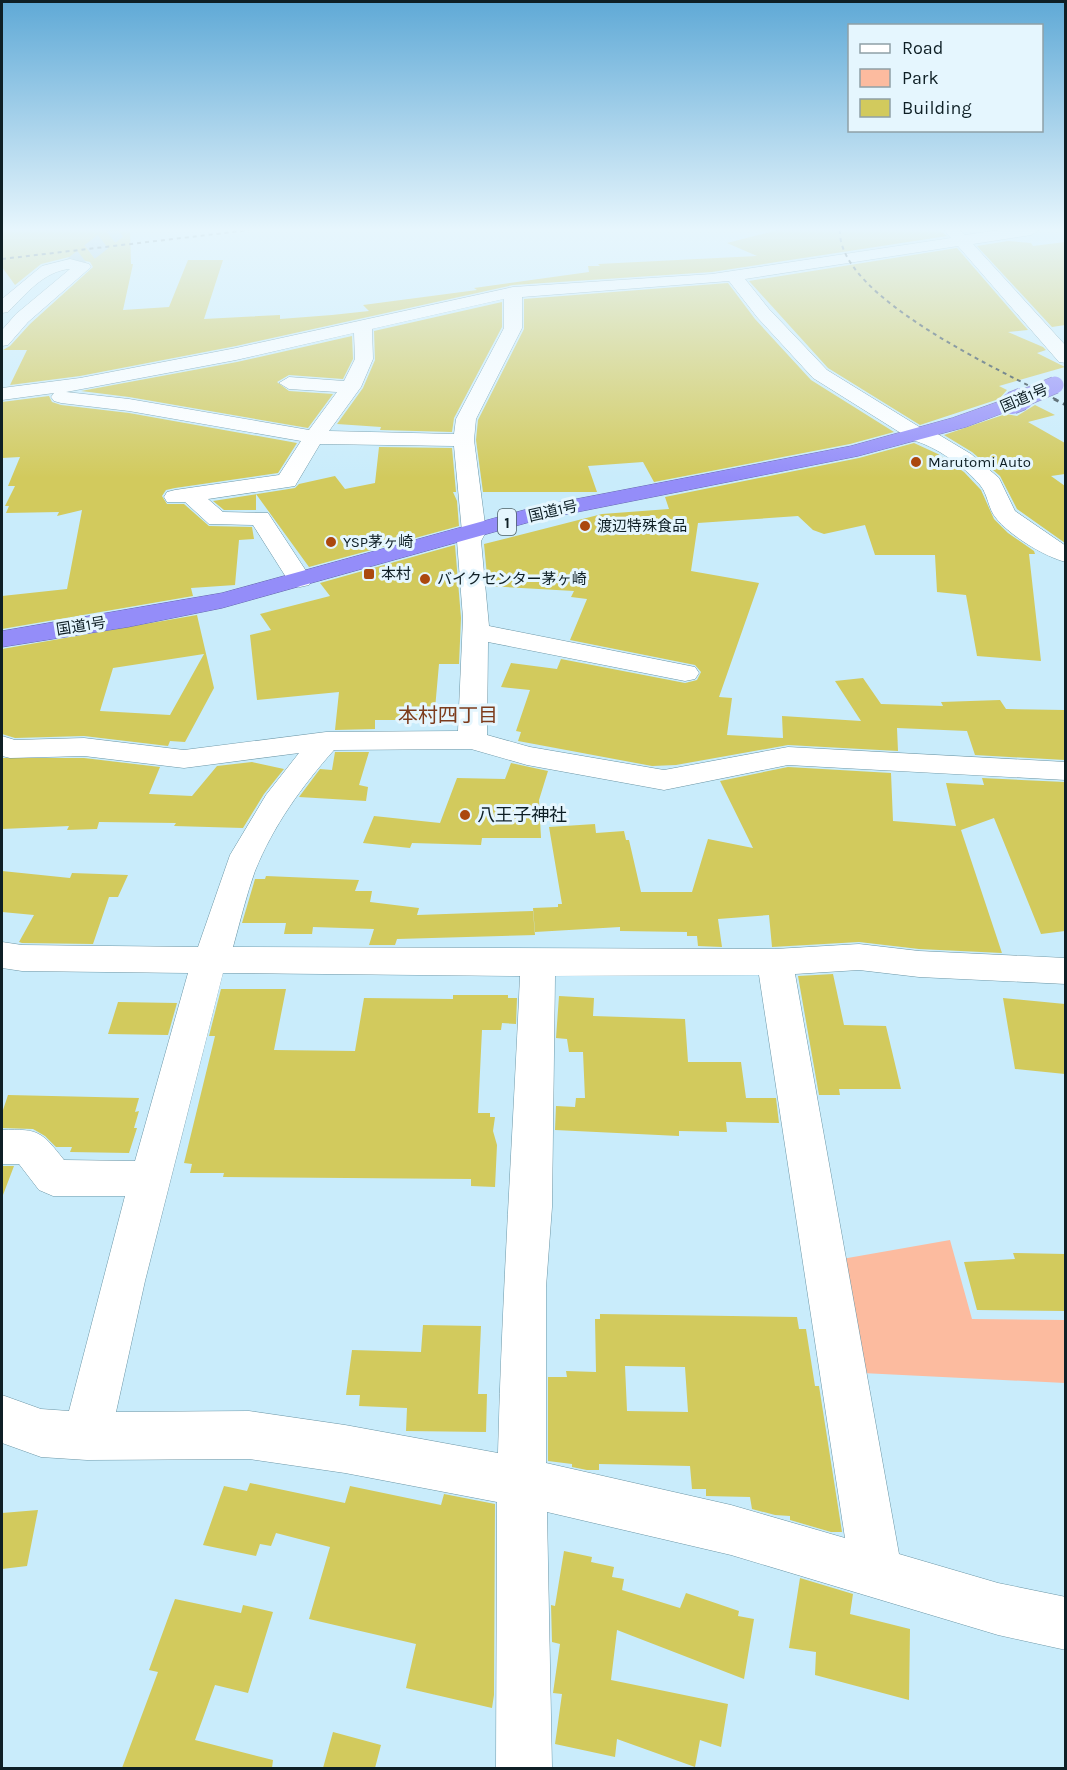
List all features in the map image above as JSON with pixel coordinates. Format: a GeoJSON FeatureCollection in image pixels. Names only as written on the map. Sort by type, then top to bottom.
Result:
{"type":"FeatureCollection","features":[{"type":"Feature","properties":{"kind":"highway","name":"国道1号"},"geometry":{"type":"LineString","coordinates":[[2,639],[162,613],[300,580],[574,505],[876,448],[970,420],[1060,383]]}},
{"type":"Feature","properties":{"kind":"street"},"geometry":{"type":"LineString","coordinates":[[2,341],[28,313]]}},
{"type":"Feature","properties":{"kind":"street"},"geometry":{"type":"LineString","coordinates":[[2,394],[39,391],[236,354],[425,313]]}},
{"type":"Feature","properties":{"kind":"street"},"geometry":{"type":"LineString","coordinates":[[472,740],[476,632],[474,578],[468,542],[474,532],[464,440],[466,419],[472,403],[513,328],[513,313]]}},
{"type":"Feature","properties":{"kind":"street"},"geometry":{"type":"LineString","coordinates":[[763,313],[820,374],[963,459],[991,483],[1005,515],[1047,546],[1065,555]]}},
{"type":"Feature","properties":{"kind":"street"},"geometry":{"type":"LineString","coordinates":[[1024,313],[1065,358]]}},
{"type":"Feature","properties":{"kind":"street"},"geometry":{"type":"LineString","coordinates":[[300,580],[260,518],[217,519],[183,496],[287,481],[314,437],[344,395],[364,359],[363,327]]}},
{"type":"Feature","properties":{"kind":"street"},"geometry":{"type":"LineString","coordinates":[[236,354],[239,378]]}},
{"type":"Feature","properties":{"kind":"street"},"geometry":{"type":"LineString","coordinates":[[39,391],[58,397],[129,405],[314,437],[464,440]]}},
{"type":"Feature","properties":{"kind":"street"},"geometry":{"type":"LineString","coordinates":[[287,391],[344,395]]}},
{"type":"Feature","properties":{"kind":"street"},"geometry":{"type":"LineString","coordinates":[[476,632],[534,640],[635,664],[686,673]]}},
{"type":"Feature","properties":{"kind":"street"},"geometry":{"type":"LineString","coordinates":[[2,745],[10,749],[84,747],[184,759],[326,741],[472,740],[527,756],[664,780],[788,756],[1065,771]]}},
{"type":"Feature","properties":{"kind":"street"},"geometry":{"type":"LineString","coordinates":[[87,1436],[149,1179],[204,976],[211,961],[239,870],[273,809],[326,741]]}},
{"type":"Feature","properties":{"kind":"street"},"geometry":{"type":"LineString","coordinates":[[2,955],[22,958],[211,961],[538,963],[775,962],[859,957],[930,965],[1065,971]]}},
{"type":"Feature","properties":{"kind":"street"},"geometry":{"type":"LineString","coordinates":[[775,962],[876,1572]]}},
{"type":"Feature","properties":{"kind":"street"},"geometry":{"type":"LineString","coordinates":[[524,1768],[524,1287],[531,1211],[538,963]]}},
{"type":"Feature","properties":{"kind":"street"},"geometry":{"type":"LineString","coordinates":[[2,1147],[30,1148],[53,1178],[149,1179]]}},
{"type":"Feature","properties":{"kind":"street"},"geometry":{"type":"LineString","coordinates":[[2,1419],[40,1432],[87,1436],[249,1435],[345,1449],[524,1482],[731,1530],[998,1609],[1065,1624]]}},
{"type":"Feature","properties":{"kind":"green space"},"geometry":{"type":"Polygon","coordinates":[[[950,1240],[972,1319],[1065,1320],[1065,1383],[862,1373],[842,1259],[950,1240]]]}},
{"type":"Feature","properties":{"kind":"building"},"geometry":{"type":"Polygon","coordinates":[[[43,313],[206,313],[204,319],[280,315],[280,319],[354,313],[388,313],[236,346],[80,376],[10,385],[27,350],[3,350],[10,346],[43,313]]]}},
{"type":"Feature","properties":{"kind":"building"},"geometry":{"type":"Polygon","coordinates":[[[455,313],[502,313],[502,327],[454,418],[452,432],[380,430],[381,427],[337,424],[363,388],[375,360],[374,331],[455,313]]]}},
{"type":"Feature","properties":{"kind":"building"},"geometry":{"type":"Polygon","coordinates":[[[524,313],[750,313],[811,380],[894,432],[850,444],[654,482],[643,462],[588,466],[597,492],[483,492],[476,440],[478,420],[524,329],[524,313]]]}},
{"type":"Feature","properties":{"kind":"building"},"geometry":{"type":"Polygon","coordinates":[[[778,313],[1013,313],[1028,330],[1008,332],[1043,347],[1046,350],[1037,353],[1065,367],[999,386],[1007,390],[999,399],[920,425],[828,368],[778,313]]]}},
{"type":"Feature","properties":{"kind":"building"},"geometry":{"type":"Polygon","coordinates":[[[1039,313],[1065,313],[1065,325],[1052,327],[1039,313]]]}},
{"type":"Feature","properties":{"kind":"building"},"geometry":{"type":"Polygon","coordinates":[[[352,336],[353,359],[343,379],[289,375],[277,382],[289,391],[333,394],[308,428],[129,397],[81,391],[237,362],[352,336]]]}},
{"type":"Feature","properties":{"kind":"building"},"geometry":{"type":"Polygon","coordinates":[[[49,396],[52,402],[61,405],[129,413],[297,443],[278,473],[175,488],[166,490],[162,496],[167,504],[184,504],[209,526],[252,527],[254,539],[239,540],[235,585],[191,588],[193,596],[2,629],[2,596],[67,589],[82,510],[57,516],[59,512],[6,513],[9,506],[5,506],[15,486],[8,486],[20,457],[2,458],[2,402],[49,396]]]}},
{"type":"Feature","properties":{"kind":"building"},"geometry":{"type":"Polygon","coordinates":[[[1035,405],[1055,415],[1028,422],[1065,443],[1065,474],[1051,476],[1065,486],[1065,543],[1017,509],[1000,476],[972,452],[944,435],[1006,414],[1017,416],[1035,405]]]}},
{"type":"Feature","properties":{"kind":"building"},"geometry":{"type":"Polygon","coordinates":[[[914,443],[938,454],[964,472],[981,490],[994,519],[1008,533],[1034,551],[1035,554],[1029,554],[1041,661],[977,656],[966,595],[937,592],[935,555],[875,555],[865,525],[824,534],[813,530],[798,516],[698,523],[691,571],[759,583],[719,697],[732,698],[727,735],[783,738],[782,716],[861,721],[835,681],[863,678],[881,704],[943,706],[941,702],[1000,700],[1006,709],[1065,710],[1065,760],[975,755],[967,731],[897,728],[898,751],[788,745],[676,765],[652,766],[518,741],[521,732],[516,731],[530,690],[501,687],[511,663],[557,669],[561,659],[685,683],[697,680],[701,672],[695,665],[570,640],[587,599],[571,597],[574,591],[488,586],[484,544],[602,514],[669,509],[665,497],[859,458],[914,443]]]}},
{"type":"Feature","properties":{"kind":"building"},"geometry":{"type":"Polygon","coordinates":[[[379,447],[452,448],[456,492],[453,492],[457,501],[459,526],[309,567],[256,494],[295,488],[299,484],[335,476],[345,489],[375,483],[379,447]]]}},
{"type":"Feature","properties":{"kind":"building"},"geometry":{"type":"Polygon","coordinates":[[[256,494],[256,510],[224,510],[213,501],[256,494]]]}},
{"type":"Feature","properties":{"kind":"building"},"geometry":{"type":"Polygon","coordinates":[[[455,545],[461,618],[459,664],[439,664],[434,720],[375,720],[375,729],[335,730],[339,692],[257,700],[250,635],[271,630],[260,614],[330,596],[320,583],[455,545]]]}},
{"type":"Feature","properties":{"kind":"building"},"geometry":{"type":"Polygon","coordinates":[[[197,615],[214,688],[185,742],[170,741],[168,746],[84,736],[15,738],[2,734],[2,649],[197,615]],[[204,654],[113,668],[100,711],[170,715],[204,654]]]}},
{"type":"Feature","properties":{"kind":"building"},"geometry":{"type":"Polygon","coordinates":[[[335,752],[369,752],[359,785],[368,787],[366,801],[299,797],[320,769],[332,770],[335,752]]]}},
{"type":"Feature","properties":{"kind":"building"},"geometry":{"type":"Polygon","coordinates":[[[2,758],[84,758],[160,767],[149,794],[192,796],[217,766],[252,762],[284,769],[264,794],[243,828],[174,826],[176,823],[99,822],[97,829],[67,830],[69,826],[2,829],[2,758]]]}},
{"type":"Feature","properties":{"kind":"building"},"geometry":{"type":"Polygon","coordinates":[[[511,763],[548,771],[539,800],[541,838],[482,838],[481,845],[412,843],[410,848],[363,843],[374,816],[440,823],[457,778],[505,779],[511,763]]]}},
{"type":"Feature","properties":{"kind":"building"},"geometry":{"type":"Polygon","coordinates":[[[788,767],[891,773],[893,821],[956,826],[946,783],[984,785],[982,778],[1065,782],[1065,931],[1041,934],[994,818],[961,830],[1002,953],[919,949],[859,942],[772,947],[769,915],[718,919],[722,947],[698,946],[697,936],[687,936],[687,932],[620,931],[620,927],[535,932],[533,908],[558,907],[558,904],[562,904],[549,827],[595,824],[596,833],[624,831],[626,840],[629,840],[641,892],[692,892],[708,839],[753,848],[720,781],[788,767]]]}},
{"type":"Feature","properties":{"kind":"building"},"geometry":{"type":"Polygon","coordinates":[[[2,871],[70,878],[72,873],[128,875],[118,897],[109,897],[93,944],[22,943],[19,942],[34,915],[2,912],[2,871]]]}},
{"type":"Feature","properties":{"kind":"building"},"geometry":{"type":"Polygon","coordinates":[[[266,876],[359,880],[355,891],[372,891],[370,902],[419,908],[417,915],[533,911],[535,935],[397,939],[395,945],[369,945],[374,929],[313,927],[312,934],[284,934],[286,923],[242,923],[255,879],[265,879],[266,876]]]}},
{"type":"Feature","properties":{"kind":"building"},"geometry":{"type":"Polygon","coordinates":[[[833,974],[844,1025],[886,1026],[901,1089],[839,1089],[840,1095],[819,1095],[798,976],[833,974]]]}},
{"type":"Feature","properties":{"kind":"building"},"geometry":{"type":"Polygon","coordinates":[[[221,989],[286,989],[274,1050],[355,1051],[364,998],[453,999],[453,995],[508,995],[508,998],[517,998],[516,1024],[502,1023],[501,1030],[482,1030],[478,1113],[490,1113],[490,1117],[495,1117],[493,1131],[497,1145],[495,1187],[471,1186],[471,1179],[223,1177],[224,1173],[190,1173],[192,1164],[184,1163],[215,1036],[209,1036],[221,989]]]}},
{"type":"Feature","properties":{"kind":"building"},"geometry":{"type":"Polygon","coordinates":[[[559,996],[594,998],[593,1016],[685,1019],[688,1062],[741,1062],[746,1098],[776,1098],[779,1123],[726,1122],[727,1132],[679,1131],[679,1136],[555,1130],[556,1106],[575,1107],[576,1098],[585,1098],[583,1052],[569,1052],[567,1039],[556,1038],[559,996]]]}},
{"type":"Feature","properties":{"kind":"building"},"geometry":{"type":"Polygon","coordinates":[[[1003,998],[1065,1004],[1065,1074],[1015,1069],[1003,998]]]}},
{"type":"Feature","properties":{"kind":"building"},"geometry":{"type":"Polygon","coordinates":[[[118,1002],[177,1003],[168,1035],[108,1034],[118,1002]]]}},
{"type":"Feature","properties":{"kind":"building"},"geometry":{"type":"Polygon","coordinates":[[[8,1095],[139,1098],[135,1112],[139,1111],[134,1128],[137,1128],[129,1153],[70,1152],[72,1147],[56,1147],[45,1136],[33,1129],[2,1128],[2,1113],[8,1095]]]}},
{"type":"Feature","properties":{"kind":"building"},"geometry":{"type":"Polygon","coordinates":[[[2,1166],[14,1166],[3,1195],[2,1195],[2,1166]]]}},
{"type":"Feature","properties":{"kind":"building"},"geometry":{"type":"Polygon","coordinates":[[[1013,1253],[1065,1254],[1065,1311],[977,1310],[964,1262],[1015,1259],[1013,1253]]]}},
{"type":"Feature","properties":{"kind":"building"},"geometry":{"type":"Polygon","coordinates":[[[600,1314],[797,1317],[799,1329],[806,1329],[815,1386],[819,1386],[842,1532],[831,1532],[790,1520],[790,1516],[752,1509],[750,1497],[706,1496],[706,1489],[692,1489],[690,1466],[599,1464],[599,1470],[587,1470],[572,1467],[572,1464],[548,1461],[548,1377],[567,1377],[566,1371],[596,1372],[595,1319],[600,1319],[600,1314]],[[625,1366],[627,1411],[688,1412],[685,1367],[625,1366]]]}},
{"type":"Feature","properties":{"kind":"building"},"geometry":{"type":"Polygon","coordinates":[[[423,1325],[481,1326],[478,1394],[487,1394],[486,1432],[406,1431],[407,1408],[359,1406],[360,1395],[346,1395],[352,1350],[421,1352],[423,1325]]]}},
{"type":"Feature","properties":{"kind":"building"},"geometry":{"type":"Polygon","coordinates":[[[250,1483],[345,1503],[350,1486],[441,1505],[444,1494],[495,1504],[494,1695],[492,1708],[406,1688],[416,1644],[309,1619],[330,1547],[276,1533],[271,1546],[260,1544],[256,1556],[203,1545],[224,1486],[247,1491],[250,1483]]]}},
{"type":"Feature","properties":{"kind":"building"},"geometry":{"type":"Polygon","coordinates":[[[38,1510],[27,1566],[2,1569],[2,1513],[38,1510]]]}},
{"type":"Feature","properties":{"kind":"building"},"geometry":{"type":"Polygon","coordinates":[[[564,1551],[592,1557],[591,1562],[614,1567],[612,1577],[624,1579],[622,1590],[680,1608],[686,1593],[739,1611],[738,1616],[754,1619],[744,1679],[617,1630],[611,1680],[728,1704],[721,1747],[700,1740],[695,1767],[617,1739],[615,1757],[555,1744],[562,1694],[553,1693],[560,1644],[552,1642],[551,1605],[555,1606],[564,1551]]]}},
{"type":"Feature","properties":{"kind":"building"},"geometry":{"type":"Polygon","coordinates":[[[800,1578],[853,1594],[850,1614],[910,1629],[909,1700],[815,1675],[816,1652],[789,1648],[800,1578]]]}},
{"type":"Feature","properties":{"kind":"building"},"geometry":{"type":"Polygon","coordinates":[[[175,1599],[241,1613],[243,1605],[273,1612],[248,1693],[215,1685],[195,1740],[273,1760],[272,1768],[122,1768],[158,1672],[149,1670],[175,1599]]]}},
{"type":"Feature","properties":{"kind":"building"},"geometry":{"type":"Polygon","coordinates":[[[333,1732],[381,1745],[375,1768],[323,1768],[333,1732]]]}},
{"type":"Feature","properties":{"kind":"railway"},"geometry":{"type":"LineString","coordinates":[[903,313],[964,352],[1057,400]]}},
{"type":"Feature","properties":{"kind":"railway"},"geometry":{"type":"LineString","coordinates":[[1054,399],[1066,405]]}},
{"type":"Feature","properties":{"kind":"place","name":"Marutomi Auto"},"geometry":{"type":"Point","coordinates":[916,462]}},
{"type":"Feature","properties":{"kind":"place","name":"渡辺特殊食品"},"geometry":{"type":"Point","coordinates":[585,526]}},
{"type":"Feature","properties":{"kind":"place","name":"YSP茅ヶ崎"},"geometry":{"type":"Point","coordinates":[331,542]}},
{"type":"Feature","properties":{"kind":"place","name":"本村"},"geometry":{"type":"Point","coordinates":[369,574]}},
{"type":"Feature","properties":{"kind":"place","name":"バイクセンター茅ヶ崎"},"geometry":{"type":"Point","coordinates":[425,579]}},
{"type":"Feature","properties":{"kind":"place","name":"八王子神社"},"geometry":{"type":"Point","coordinates":[465,815]}},
{"type":"Feature","properties":{"kind":"district","name":"本村四丁目"},"geometry":{"type":"Point","coordinates":[448,715]}}]}
